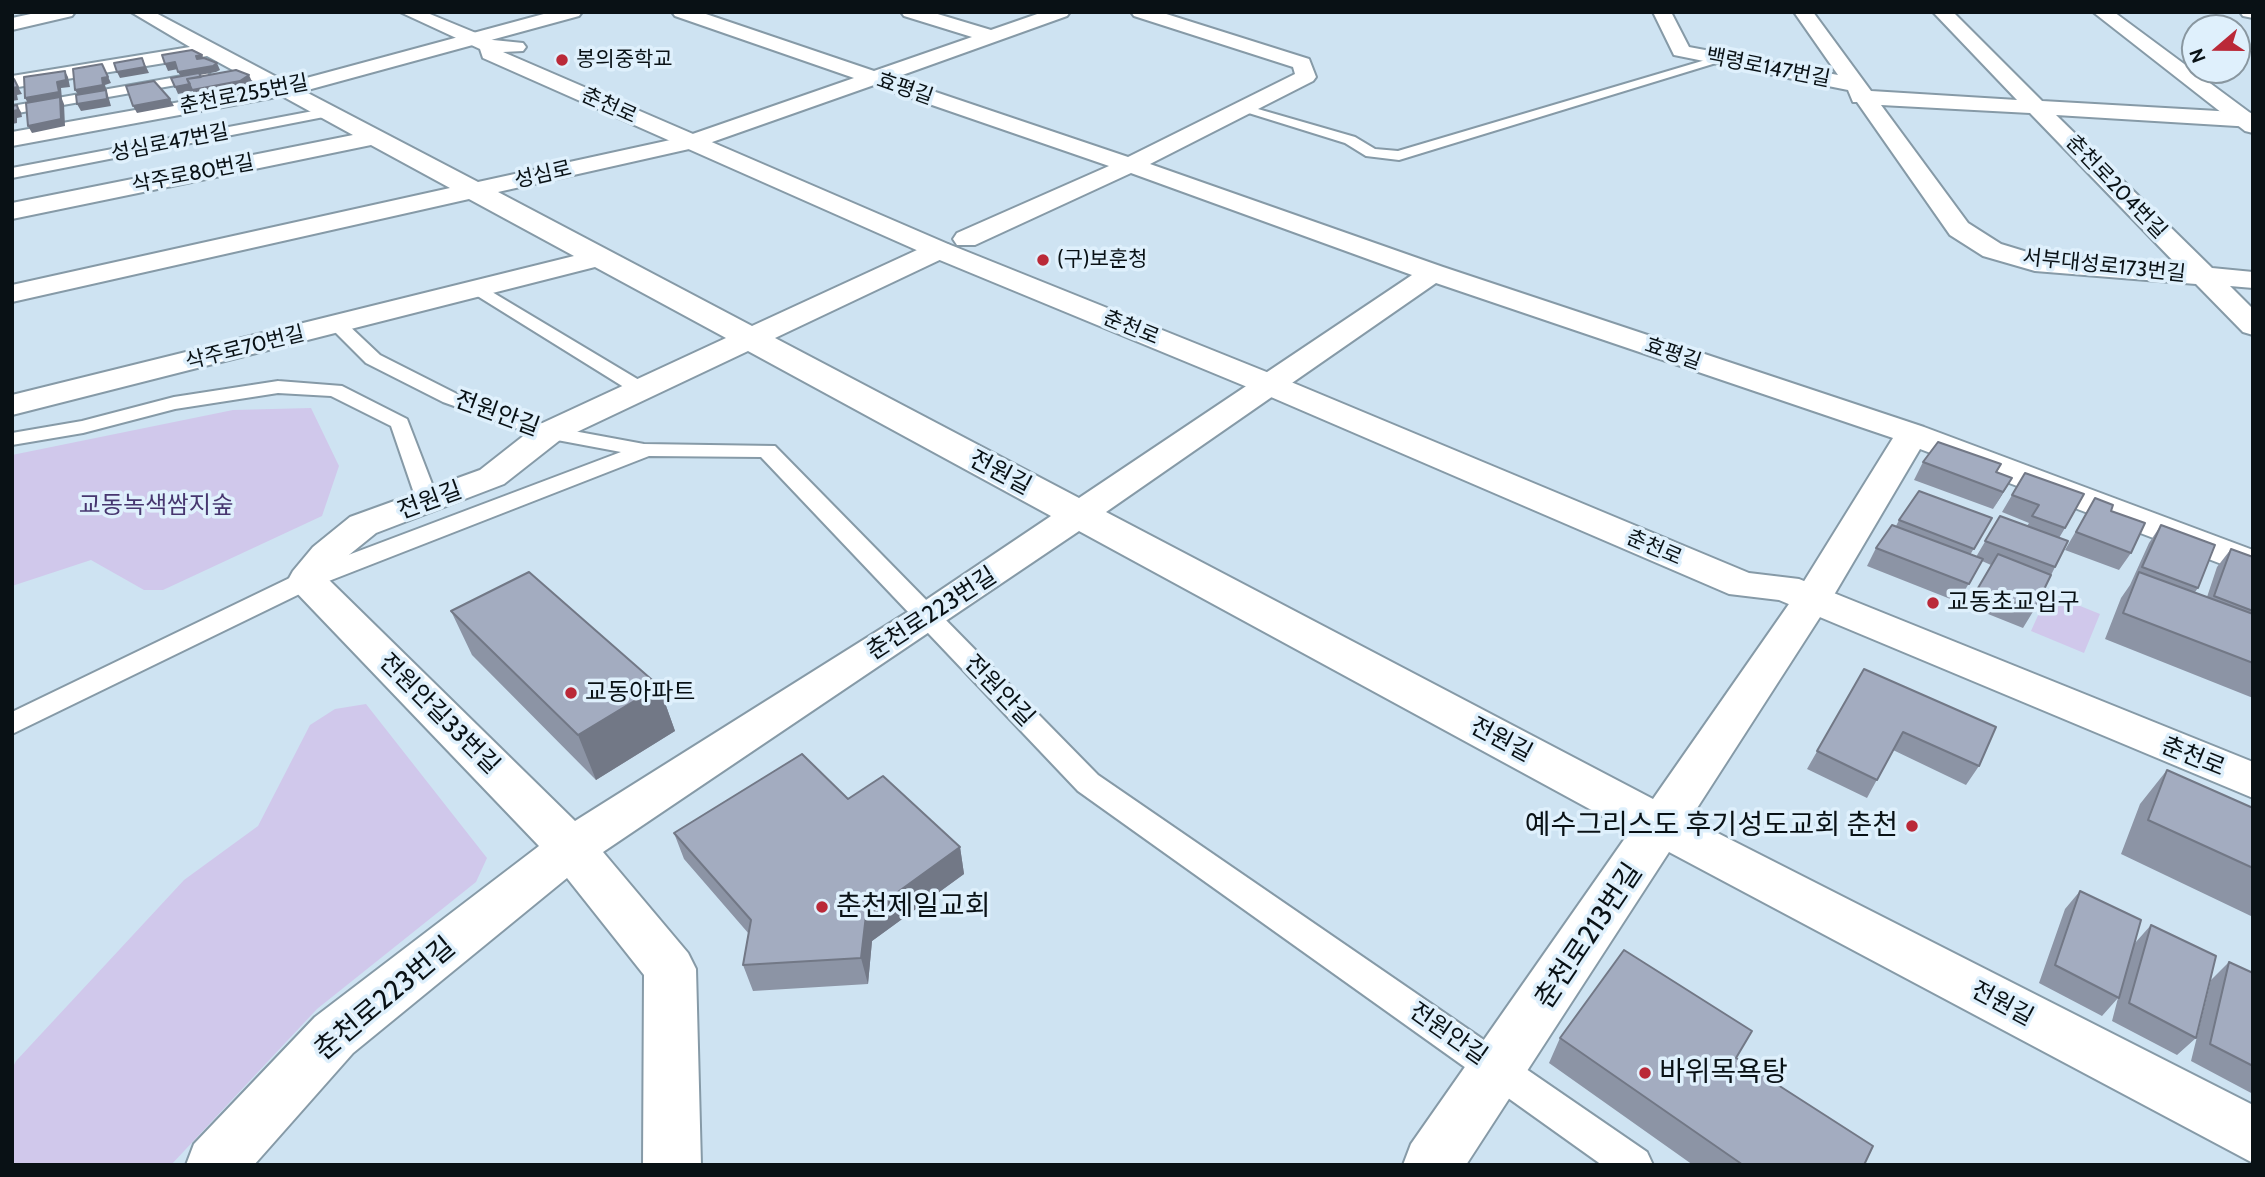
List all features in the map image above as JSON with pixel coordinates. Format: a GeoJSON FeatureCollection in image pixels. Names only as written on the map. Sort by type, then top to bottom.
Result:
{"type":"FeatureCollection","features":[{"type":"Feature","properties":{"kind":"street"},"geometry":{"type":"LineString","coordinates":[[12,24],[66,12]]}},
{"type":"Feature","properties":{"kind":"street"},"geometry":{"type":"LineString","coordinates":[[140,12],[474,191]]}},
{"type":"Feature","properties":{"kind":"street","name":"춘천로"},"geometry":{"type":"LineString","coordinates":[[409,12],[481,43],[514,46],[721,132],[952,244]]}},
{"type":"Feature","properties":{"kind":"street","name":"춘천로255번길"},"geometry":{"type":"LineString","coordinates":[[12,139],[288,89],[481,43],[573,12]]}},
{"type":"Feature","properties":{"kind":"street","name":"효평길"},"geometry":{"type":"LineString","coordinates":[[681,12],[1130,165],[1433,273],[1912,435],[2253,564]]}},
{"type":"Feature","properties":{"kind":"street"},"geometry":{"type":"LineString","coordinates":[[910,12],[991,36]]}},
{"type":"Feature","properties":{"kind":"street","name":"성심로"},"geometry":{"type":"LineString","coordinates":[[12,295],[690,142],[1061,12]]}},
{"type":"Feature","properties":{"kind":"street"},"geometry":{"type":"LineString","coordinates":[[952,244],[1130,165],[1246,110],[1306,77],[1302,63],[1140,12]]}},
{"type":"Feature","properties":{"kind":"street","name":"백령로147번길"},"geometry":{"type":"LineString","coordinates":[[1662,12],[1681,51],[1859,91]]}},
{"type":"Feature","properties":{"kind":"street","name":"서부대성로173번길"},"geometry":{"type":"LineString","coordinates":[[1803,12],[1959,229],[1992,250],[2035,263],[2253,280]]}},
{"type":"Feature","properties":{"kind":"street","name":"춘천로204번길"},"geometry":{"type":"LineString","coordinates":[[1942,12],[2253,326]]}},
{"type":"Feature","properties":{"kind":"street"},"geometry":{"type":"LineString","coordinates":[[2102,12],[2250,122]]}},
{"type":"Feature","properties":{"kind":"street","name":"춘천로"},"geometry":{"type":"LineString","coordinates":[[481,43],[490,54],[690,142],[952,244],[1278,377],[1743,585],[1798,594],[2253,781]]}},
{"type":"Feature","properties":{"kind":"street"},"geometry":{"type":"LineString","coordinates":[[12,82],[214,50]]}},
{"type":"Feature","properties":{"kind":"street"},"geometry":{"type":"LineString","coordinates":[[1859,91],[2039,108]]}},
{"type":"Feature","properties":{"kind":"street","name":"춘천로204번길"},"geometry":{"type":"LineString","coordinates":[[2039,108],[2250,122]]}},
{"type":"Feature","properties":{"kind":"street","name":"삭주로80번길"},"geometry":{"type":"LineString","coordinates":[[12,211],[374,138]]}},
{"type":"Feature","properties":{"kind":"street","name":"전원길"},"geometry":{"type":"LineString","coordinates":[[474,191],[1662,826],[2253,1135]]}},
{"type":"Feature","properties":{"kind":"street","name":"전원길"},"geometry":{"type":"LineString","coordinates":[[307,580],[326,555],[363,525],[492,477],[548,433],[952,244]]}},
{"type":"Feature","properties":{"kind":"street","name":"삭주로70번길"},"geometry":{"type":"LineString","coordinates":[[12,405],[598,258]]}},
{"type":"Feature","properties":{"kind":"street"},"geometry":{"type":"LineString","coordinates":[[1278,377],[1433,273]]}},
{"type":"Feature","properties":{"kind":"street","name":"춘천로223번길"},"geometry":{"type":"LineString","coordinates":[[215,1165],[334,1035],[571,848],[928,617],[1278,377]]}},
{"type":"Feature","properties":{"kind":"street"},"geometry":{"type":"LineString","coordinates":[[1798,594],[1912,435]]}},
{"type":"Feature","properties":{"kind":"street","name":"전원안길33번길"},"geometry":{"type":"LineString","coordinates":[[307,580],[571,848]]}},
{"type":"Feature","properties":{"kind":"street","name":"춘천로213번길"},"geometry":{"type":"LineString","coordinates":[[1433,1165],[1662,826],[1798,594]]}},
{"type":"Feature","properties":{"kind":"street"},"geometry":{"type":"LineString","coordinates":[[571,848],[670,969],[672,1165]]}},
{"type":"Feature","properties":{"kind":"lane"},"geometry":{"type":"LineString","coordinates":[[1246,110],[1350,140],[1371,153],[1399,156],[1723,59]]}},
{"type":"Feature","properties":{"kind":"lane"},"geometry":{"type":"LineString","coordinates":[[12,110],[249,69]]}},
{"type":"Feature","properties":{"kind":"lane","name":"성심로47번길"},"geometry":{"type":"LineString","coordinates":[[12,173],[329,112]]}},
{"type":"Feature","properties":{"kind":"lane"},"geometry":{"type":"LineString","coordinates":[[477,288],[642,390]]}},
{"type":"Feature","properties":{"kind":"lane","name":"전원안길"},"geometry":{"type":"LineString","coordinates":[[337,325],[373,359],[439,393],[548,433],[645,450],[767,451],[1088,783],[1634,1165]]}},
{"type":"Feature","properties":{"kind":"lane"},"geometry":{"type":"LineString","coordinates":[[12,439],[83,427],[174,403],[278,387],[335,390],[400,424],[428,502]]}},
{"type":"Feature","properties":{"kind":"lane"},"geometry":{"type":"LineString","coordinates":[[12,724],[307,580],[645,450]]}},
{"type":"Feature","properties":{"kind":"green space","name":"교동녹색쌈지숲"},"geometry":{"type":"Polygon","coordinates":[[[311,408],[339,466],[322,516],[163,590],[144,590],[91,560],[12,586],[12,455],[233,410],[311,408]]]}},
{"type":"Feature","properties":{"kind":"green space"},"geometry":{"type":"Polygon","coordinates":[[[2048,593],[2100,614],[2084,653],[2031,631],[2048,593]]]}},
{"type":"Feature","properties":{"kind":"green space"},"geometry":{"type":"Polygon","coordinates":[[[366,704],[487,858],[476,882],[317,1009],[171,1165],[12,1165],[12,1069],[16,1061],[184,880],[258,826],[310,725],[335,709],[366,704]]]}},
{"type":"Feature","properties":{"kind":"building"},"geometry":{"type":"Polygon","coordinates":[[[192,50],[202,55],[196,56],[197,59],[204,58],[217,63],[178,72],[175,62],[165,64],[162,55],[192,50]]]}},
{"type":"Feature","properties":{"kind":"building"},"geometry":{"type":"Polygon","coordinates":[[[142,58],[145,67],[117,72],[114,63],[142,58]]]}},
{"type":"Feature","properties":{"kind":"building"},"geometry":{"type":"Polygon","coordinates":[[[102,64],[108,77],[102,78],[103,85],[75,90],[73,69],[102,64]]]}},
{"type":"Feature","properties":{"kind":"building"},"geometry":{"type":"Polygon","coordinates":[[[236,70],[249,75],[240,81],[192,90],[187,79],[236,70]]]}},
{"type":"Feature","properties":{"kind":"building"},"geometry":{"type":"Polygon","coordinates":[[[65,71],[66,80],[57,82],[59,92],[25,98],[24,77],[65,71]]]}},
{"type":"Feature","properties":{"kind":"building"},"geometry":{"type":"Polygon","coordinates":[[[199,73],[201,77],[187,79],[190,84],[175,87],[171,78],[199,73]]]}},
{"type":"Feature","properties":{"kind":"building"},"geometry":{"type":"Polygon","coordinates":[[[14,79],[18,87],[12,88],[12,80],[14,79]]]}},
{"type":"Feature","properties":{"kind":"building"},"geometry":{"type":"Polygon","coordinates":[[[154,81],[170,99],[133,106],[126,86],[154,81]]]}},
{"type":"Feature","properties":{"kind":"building"},"geometry":{"type":"Polygon","coordinates":[[[106,90],[107,99],[77,104],[76,95],[106,90]]]}},
{"type":"Feature","properties":{"kind":"building"},"geometry":{"type":"Polygon","coordinates":[[[60,97],[61,119],[28,126],[26,103],[60,97]]]}},
{"type":"Feature","properties":{"kind":"building"},"geometry":{"type":"Polygon","coordinates":[[[17,105],[18,110],[13,111],[12,116],[12,106],[17,105]]]}},
{"type":"Feature","properties":{"kind":"building"},"geometry":{"type":"Polygon","coordinates":[[[1938,442],[2001,464],[1996,472],[2012,478],[2003,492],[1923,462],[1938,442]]]}},
{"type":"Feature","properties":{"kind":"building"},"geometry":{"type":"Polygon","coordinates":[[[2025,473],[2084,494],[2065,528],[2032,516],[2039,505],[2012,495],[2025,473]]]}},
{"type":"Feature","properties":{"kind":"building"},"geometry":{"type":"Polygon","coordinates":[[[1919,491],[1992,518],[1974,549],[1899,520],[1919,491]]]}},
{"type":"Feature","properties":{"kind":"building"},"geometry":{"type":"Polygon","coordinates":[[[2095,498],[2113,505],[2111,511],[2145,523],[2131,553],[2076,532],[2095,498]]]}},
{"type":"Feature","properties":{"kind":"building"},"geometry":{"type":"Polygon","coordinates":[[[2000,516],[2068,541],[2055,567],[1985,541],[2000,516]]]}},
{"type":"Feature","properties":{"kind":"building"},"geometry":{"type":"Polygon","coordinates":[[[1892,525],[1983,559],[1969,584],[1876,548],[1892,525]]]}},
{"type":"Feature","properties":{"kind":"building"},"geometry":{"type":"Polygon","coordinates":[[[2161,525],[2215,545],[2198,588],[2142,567],[2161,525]]]}},
{"type":"Feature","properties":{"kind":"building"},"geometry":{"type":"Polygon","coordinates":[[[2231,549],[2253,557],[2253,611],[2214,596],[2231,549]]]}},
{"type":"Feature","properties":{"kind":"building"},"geometry":{"type":"Polygon","coordinates":[[[1998,554],[2051,575],[2034,610],[1978,588],[1998,554]]]}},
{"type":"Feature","properties":{"kind":"building"},"geometry":{"type":"Polygon","coordinates":[[[529,572],[659,686],[578,735],[451,611],[529,572]]]}},
{"type":"Feature","properties":{"kind":"building"},"geometry":{"type":"Polygon","coordinates":[[[2139,572],[2253,614],[2253,663],[2123,613],[2139,572]]]}},
{"type":"Feature","properties":{"kind":"building"},"geometry":{"type":"Polygon","coordinates":[[[1864,669],[1996,727],[1979,766],[1903,732],[1877,780],[1817,751],[1864,669]]]}},
{"type":"Feature","properties":{"kind":"building","name":"춘천제일교회"},"geometry":{"type":"Polygon","coordinates":[[[802,754],[848,799],[883,776],[960,847],[866,915],[861,958],[743,965],[751,920],[674,833],[802,754]]]}},
{"type":"Feature","properties":{"kind":"building"},"geometry":{"type":"Polygon","coordinates":[[[2167,770],[2253,808],[2253,868],[2148,820],[2167,770]]]}},
{"type":"Feature","properties":{"kind":"building"},"geometry":{"type":"Polygon","coordinates":[[[2080,891],[2141,920],[2119,998],[2055,965],[2080,891]]]}},
{"type":"Feature","properties":{"kind":"building"},"geometry":{"type":"Polygon","coordinates":[[[2151,925],[2216,956],[2196,1038],[2129,1003],[2151,925]]]}},
{"type":"Feature","properties":{"kind":"building","name":"바위목욕탕"},"geometry":{"type":"Polygon","coordinates":[[[1624,950],[1752,1031],[1736,1058],[1873,1146],[1864,1165],[1743,1165],[1560,1038],[1624,950]]]}},
{"type":"Feature","properties":{"kind":"building"},"geometry":{"type":"Polygon","coordinates":[[[2229,962],[2253,973],[2253,1066],[2210,1044],[2229,962]]]}},
{"type":"Feature","properties":{"kind":"place","name":"봉의중학교"},"geometry":{"type":"Point","coordinates":[562,60]}},
{"type":"Feature","properties":{"kind":"place","name":"(구)보훈청"},"geometry":{"type":"Point","coordinates":[1043,260]}},
{"type":"Feature","properties":{"kind":"place","name":"교동초교입구"},"geometry":{"type":"Point","coordinates":[1933,603]}},
{"type":"Feature","properties":{"kind":"place","name":"교동아파트"},"geometry":{"type":"Point","coordinates":[571,693]}},
{"type":"Feature","properties":{"kind":"place","name":"예수그리스도 후기성도교회 춘천"},"geometry":{"type":"Point","coordinates":[1912,826]}},
{"type":"Feature","properties":{"kind":"place","name":"춘천제일교회"},"geometry":{"type":"Point","coordinates":[822,907]}},
{"type":"Feature","properties":{"kind":"place","name":"바위목욕탕"},"geometry":{"type":"Point","coordinates":[1645,1073]}}]}
